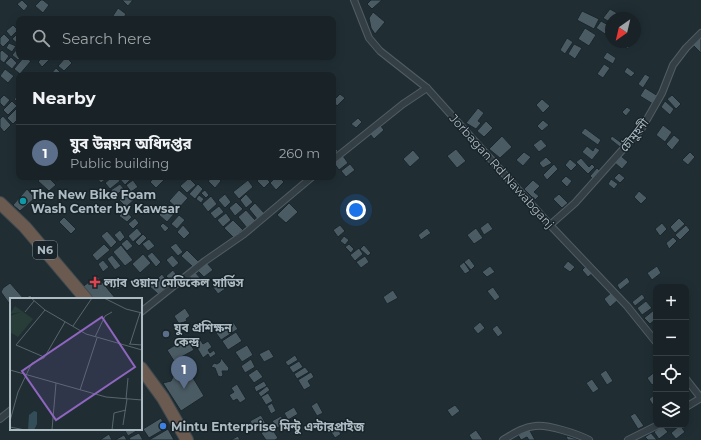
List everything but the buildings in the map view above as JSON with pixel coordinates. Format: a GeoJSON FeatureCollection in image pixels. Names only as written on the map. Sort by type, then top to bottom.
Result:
{"type":"FeatureCollection","features":[{"type":"Feature","properties":{"kind":"highway","name":"N6"},"geometry":{"type":"LineString","coordinates":[[0,203],[24,227],[85,298]]}},
{"type":"Feature","properties":{"kind":"highway"},"geometry":{"type":"LineString","coordinates":[[142,369],[163,398],[187,440]]}},
{"type":"Feature","properties":{"kind":"street","name":"Jorbagan Rd Nawabganj"},"geometry":{"type":"LineString","coordinates":[[354,0],[369,38],[380,51],[427,88],[550,225],[593,269],[653,339]]}},
{"type":"Feature","properties":{"kind":"street","name":"চৌমুহনী"},"geometry":{"type":"LineString","coordinates":[[550,225],[575,203],[642,128],[662,93],[673,65],[701,32]]}},
{"type":"Feature","properties":{"kind":"street"},"geometry":{"type":"LineString","coordinates":[[336,158],[403,104],[427,88]]}},
{"type":"Feature","properties":{"kind":"street"},"geometry":{"type":"LineString","coordinates":[[142,311],[205,261],[244,234],[308,180]]}},
{"type":"Feature","properties":{"kind":"street"},"geometry":{"type":"LineString","coordinates":[[689,383],[701,398],[689,405]]}},
{"type":"Feature","properties":{"kind":"street"},"geometry":{"type":"LineString","coordinates":[[0,418],[10,411]]}},
{"type":"Feature","properties":{"kind":"street"},"geometry":{"type":"LineString","coordinates":[[504,440],[513,438],[536,426],[576,433],[589,440]]}},
{"type":"Feature","properties":{"kind":"street"},"geometry":{"type":"LineString","coordinates":[[628,440],[653,428]]}},
{"type":"Feature","properties":{"kind":"place","name":"The New Bike Foam Wash Center by Kawsar"},"geometry":{"type":"Point","coordinates":[23,201]}},
{"type":"Feature","properties":{"kind":"place","name":"ল্যাব ওয়ান মেডিকেল সার্ভিস"},"geometry":{"type":"Point","coordinates":[95,282]}},
{"type":"Feature","properties":{"kind":"place","name":"যুব প্রশিক্ষন কেন্দ্র"},"geometry":{"type":"Point","coordinates":[166,334]}},
{"type":"Feature","properties":{"kind":"place","name":"যুব উন্নয়ন অধিদপ্তর"},"geometry":{"type":"Point","coordinates":[184,389]}},
{"type":"Feature","properties":{"kind":"place","name":"Mintu Enterprise মিন্টু এন্টারপ্রাইজ"},"geometry":{"type":"Point","coordinates":[163,426]}}]}
